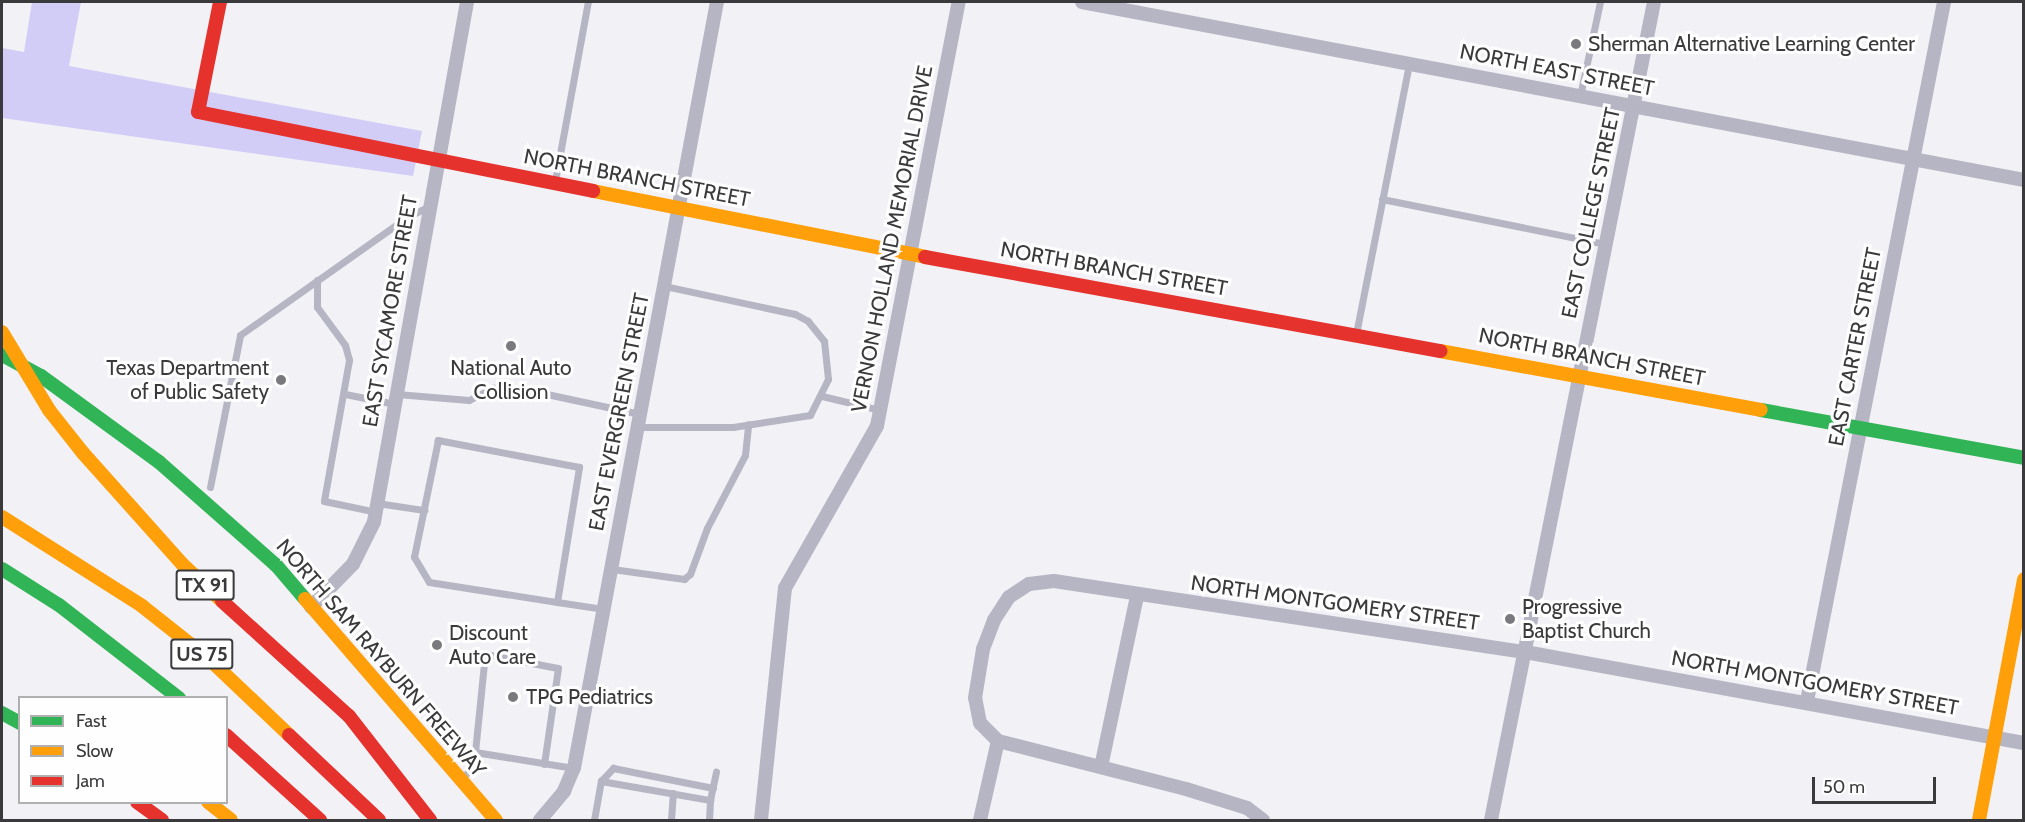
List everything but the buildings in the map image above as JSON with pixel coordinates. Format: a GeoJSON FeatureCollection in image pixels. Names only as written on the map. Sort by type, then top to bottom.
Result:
{"type":"FeatureCollection","features":[{"type":"Feature","properties":{"kind":"main road","name":"NORTH BRANCH STREET"},"geometry":{"type":"LineString","coordinates":[[220,2],[198,112],[913,255],[1356,334],[2024,458]]}},
{"type":"Feature","properties":{"kind":"main road","name":"TX 91"},"geometry":{"type":"LineString","coordinates":[[2,332],[49,410],[83,453],[183,565],[349,716],[430,820]]}},
{"type":"Feature","properties":{"kind":"main road","name":"NORTH SAM RAYBURN FREEWAY"},"geometry":{"type":"LineString","coordinates":[[2,355],[41,376],[159,462],[276,565],[496,820]]}},
{"type":"Feature","properties":{"kind":"main road","name":"US 75"},"geometry":{"type":"LineString","coordinates":[[2,517],[142,606],[209,659],[379,820]]}},
{"type":"Feature","properties":{"kind":"main road","name":"US 75"},"geometry":{"type":"LineString","coordinates":[[2,569],[59,605],[176,696]]}},
{"type":"Feature","properties":{"kind":"main road"},"geometry":{"type":"LineString","coordinates":[[1979,820],[2024,579]]}},
{"type":"Feature","properties":{"kind":"main road"},"geometry":{"type":"LineString","coordinates":[[2,713],[18,722]]}},
{"type":"Feature","properties":{"kind":"main road"},"geometry":{"type":"LineString","coordinates":[[228,737],[320,820]]}},
{"type":"Feature","properties":{"kind":"main road"},"geometry":{"type":"LineString","coordinates":[[140,804],[162,820]]}},
{"type":"Feature","properties":{"kind":"main road"},"geometry":{"type":"LineString","coordinates":[[211,804],[231,820]]}},
{"type":"Feature","properties":{"kind":"street","name":"EAST SYCAMORE STREET"},"geometry":{"type":"LineString","coordinates":[[311,606],[354,564],[366,544],[376,507],[467,2]]}},
{"type":"Feature","properties":{"kind":"street","name":"EAST EVERGREEN STREET"},"geometry":{"type":"LineString","coordinates":[[540,820],[564,792],[574,768],[717,2]]}},
{"type":"Feature","properties":{"kind":"street","name":"VERNON HOLLAND MEMORIAL DRIVE"},"geometry":{"type":"LineString","coordinates":[[761,820],[785,588],[877,426],[913,255],[959,2]]}},
{"type":"Feature","properties":{"kind":"street","name":"NORTH EAST STREET"},"geometry":{"type":"LineString","coordinates":[[1082,2],[2024,180]]}},
{"type":"Feature","properties":{"kind":"street","name":"EAST COLLEGE STREET"},"geometry":{"type":"LineString","coordinates":[[1491,820],[1654,2]]}},
{"type":"Feature","properties":{"kind":"street","name":"EAST CARTER STREET"},"geometry":{"type":"LineString","coordinates":[[1807,701],[1944,2]]}},
{"type":"Feature","properties":{"kind":"street","name":"NORTH MONTGOMERY STREET"},"geometry":{"type":"LineString","coordinates":[[998,741],[980,723],[975,698],[983,649],[994,620],[1009,597],[1029,584],[1054,581],[1137,596],[1525,652],[1807,701],[2024,743]]}},
{"type":"Feature","properties":{"kind":"street"},"geometry":{"type":"LineString","coordinates":[[1101,767],[1137,596]]}},
{"type":"Feature","properties":{"kind":"street"},"geometry":{"type":"LineString","coordinates":[[980,820],[998,741],[1247,808],[1263,820]]}},
{"type":"Feature","properties":{"kind":"lane"},"geometry":{"type":"LineString","coordinates":[[555,183],[588,2]]}},
{"type":"Feature","properties":{"kind":"lane"},"geometry":{"type":"LineString","coordinates":[[1580,96],[1600,2]]}},
{"type":"Feature","properties":{"kind":"lane"},"geometry":{"type":"LineString","coordinates":[[1356,334],[1409,63]]}},
{"type":"Feature","properties":{"kind":"lane"},"geometry":{"type":"LineString","coordinates":[[1382,199],[1606,244]]}},
{"type":"Feature","properties":{"kind":"lane"},"geometry":{"type":"LineString","coordinates":[[210,487],[240,335],[407,217],[430,206]]}},
{"type":"Feature","properties":{"kind":"lane"},"geometry":{"type":"LineString","coordinates":[[317,280],[317,307],[345,345],[349,360],[345,394],[324,501],[424,510]]}},
{"type":"Feature","properties":{"kind":"lane"},"geometry":{"type":"LineString","coordinates":[[345,394],[396,399],[469,400],[493,388],[542,393],[639,420],[748,424],[810,415],[822,396],[828,378],[824,341],[808,321],[795,314],[664,286]]}},
{"type":"Feature","properties":{"kind":"lane"},"geometry":{"type":"LineString","coordinates":[[822,396],[880,410]]}},
{"type":"Feature","properties":{"kind":"lane"},"geometry":{"type":"LineString","coordinates":[[612,569],[684,579],[690,574],[707,528],[745,455],[748,424]]}},
{"type":"Feature","properties":{"kind":"lane"},"geometry":{"type":"LineString","coordinates":[[556,602],[579,467],[438,440],[414,557],[429,582],[556,602],[604,609]]}},
{"type":"Feature","properties":{"kind":"lane"},"geometry":{"type":"LineString","coordinates":[[460,780],[472,768],[485,654],[558,668],[544,764]]}},
{"type":"Feature","properties":{"kind":"lane"},"geometry":{"type":"LineString","coordinates":[[475,752],[574,768]]}},
{"type":"Feature","properties":{"kind":"lane"},"geometry":{"type":"LineString","coordinates":[[594,820],[601,781],[613,768],[713,788]]}},
{"type":"Feature","properties":{"kind":"lane"},"geometry":{"type":"LineString","coordinates":[[709,820],[710,800],[716,772]]}},
{"type":"Feature","properties":{"kind":"lane"},"geometry":{"type":"LineString","coordinates":[[601,781],[710,800]]}},
{"type":"Feature","properties":{"kind":"lane"},"geometry":{"type":"LineString","coordinates":[[671,820],[673,793]]}},
{"type":"Feature","properties":{"kind":"shaded area"},"geometry":{"type":"Polygon","coordinates":[[[32,2],[81,2],[69,66],[422,131],[413,176],[2,118],[2,48],[24,52],[32,2]]]}},
{"type":"Feature","properties":{"kind":"traffic: fast"},"geometry":{"type":"LineString","coordinates":[[2,355],[41,376],[159,462],[276,565],[305,599]]}},
{"type":"Feature","properties":{"kind":"traffic: fast"},"geometry":{"type":"LineString","coordinates":[[1761,410],[2024,458]]}},
{"type":"Feature","properties":{"kind":"traffic: fast"},"geometry":{"type":"LineString","coordinates":[[2,569],[59,605],[176,696]]}},
{"type":"Feature","properties":{"kind":"traffic: fast"},"geometry":{"type":"LineString","coordinates":[[2,713],[18,722]]}},
{"type":"Feature","properties":{"kind":"traffic: slow"},"geometry":{"type":"LineString","coordinates":[[593,191],[925,257]]}},
{"type":"Feature","properties":{"kind":"traffic: slow"},"geometry":{"type":"LineString","coordinates":[[2,332],[49,410],[83,453],[183,565],[222,601]]}},
{"type":"Feature","properties":{"kind":"traffic: slow"},"geometry":{"type":"LineString","coordinates":[[1440,351],[1761,410]]}},
{"type":"Feature","properties":{"kind":"traffic: slow"},"geometry":{"type":"LineString","coordinates":[[2,517],[142,606],[209,659],[289,735]]}},
{"type":"Feature","properties":{"kind":"traffic: slow"},"geometry":{"type":"LineString","coordinates":[[1979,820],[2024,579]]}},
{"type":"Feature","properties":{"kind":"traffic: slow"},"geometry":{"type":"LineString","coordinates":[[305,599],[496,820]]}},
{"type":"Feature","properties":{"kind":"traffic: slow"},"geometry":{"type":"LineString","coordinates":[[211,804],[231,820]]}},
{"type":"Feature","properties":{"kind":"traffic: jam"},"geometry":{"type":"LineString","coordinates":[[220,2],[198,112],[593,191]]}},
{"type":"Feature","properties":{"kind":"traffic: jam"},"geometry":{"type":"LineString","coordinates":[[925,257],[1440,351]]}},
{"type":"Feature","properties":{"kind":"traffic: jam"},"geometry":{"type":"LineString","coordinates":[[222,601],[349,716],[430,820]]}},
{"type":"Feature","properties":{"kind":"traffic: jam"},"geometry":{"type":"LineString","coordinates":[[289,735],[379,820]]}},
{"type":"Feature","properties":{"kind":"traffic: jam"},"geometry":{"type":"LineString","coordinates":[[228,737],[320,820]]}},
{"type":"Feature","properties":{"kind":"traffic: jam"},"geometry":{"type":"LineString","coordinates":[[140,804],[162,820]]}},
{"type":"Feature","properties":{"kind":"place","name":"Sherman Alternative Learning Center"},"geometry":{"type":"Point","coordinates":[1576,44]}},
{"type":"Feature","properties":{"kind":"place","name":"National Auto Collision"},"geometry":{"type":"Point","coordinates":[511,346]}},
{"type":"Feature","properties":{"kind":"place","name":"Texas Department of Public Safety"},"geometry":{"type":"Point","coordinates":[281,380]}},
{"type":"Feature","properties":{"kind":"place","name":"Progressive Baptist Church"},"geometry":{"type":"Point","coordinates":[1510,619]}},
{"type":"Feature","properties":{"kind":"place","name":"Discount Auto Care"},"geometry":{"type":"Point","coordinates":[437,645]}},
{"type":"Feature","properties":{"kind":"place","name":"TPG Pediatrics"},"geometry":{"type":"Point","coordinates":[513,697]}}]}
